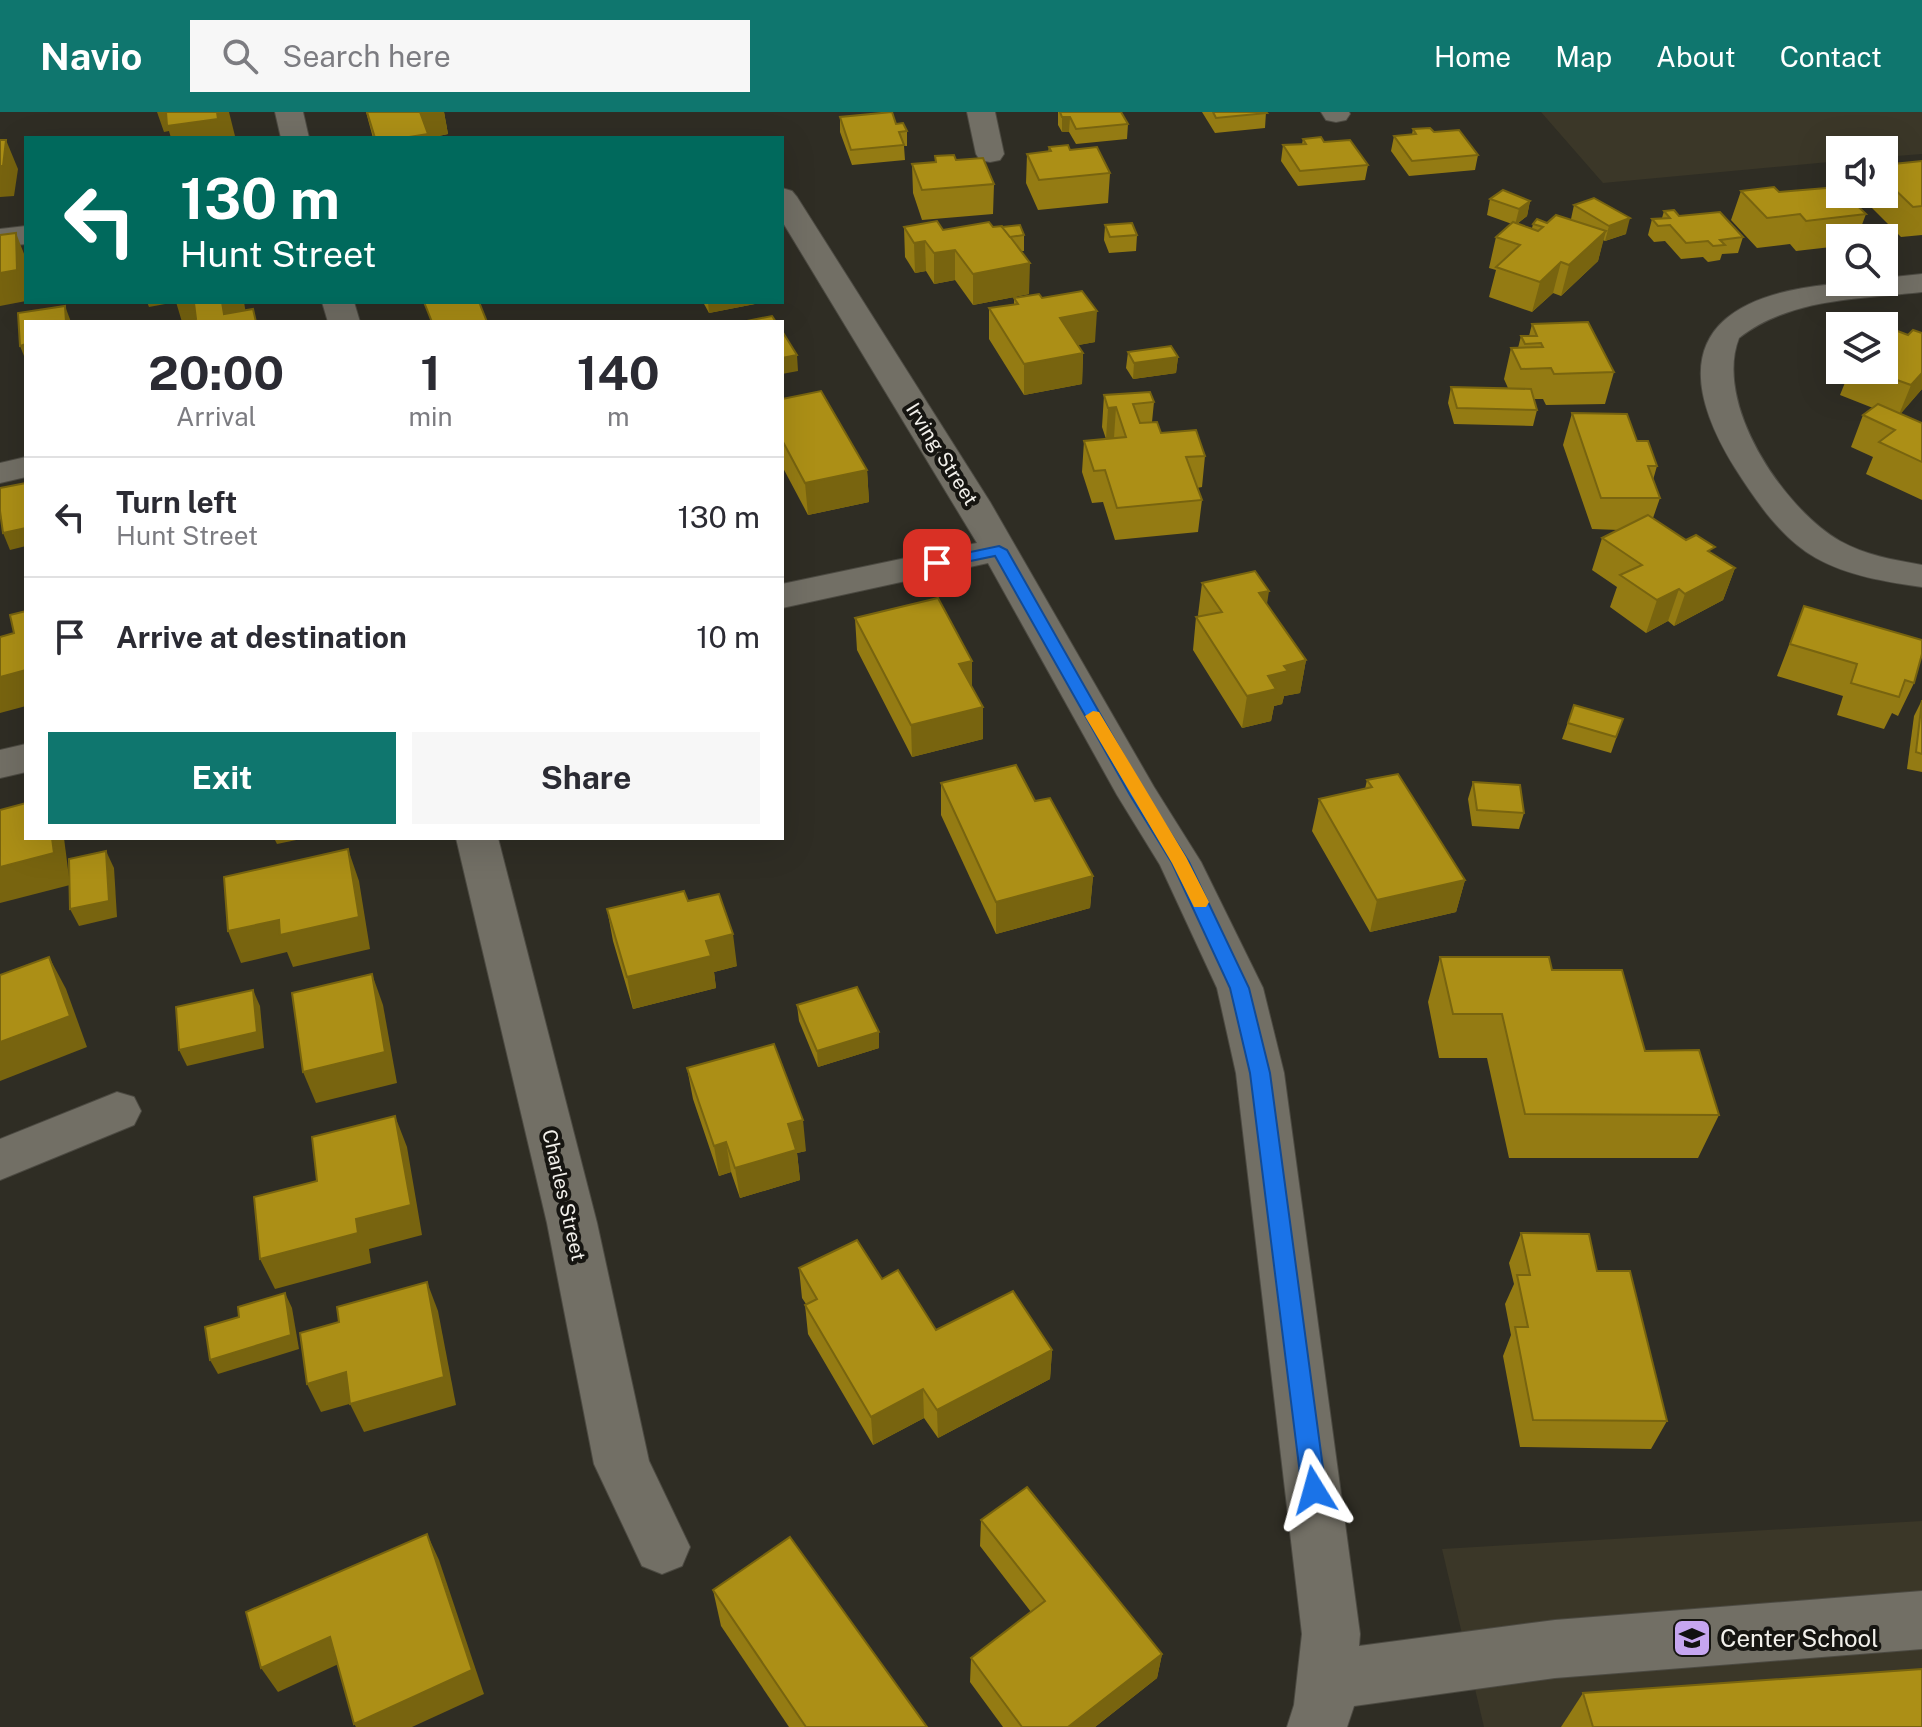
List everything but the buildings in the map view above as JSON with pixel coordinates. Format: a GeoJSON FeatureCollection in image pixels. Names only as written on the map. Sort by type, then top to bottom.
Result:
{"type":"FeatureCollection","features":[{"type":"Feature","properties":{"kind":"street"},"geometry":{"type":"LineString","coordinates":[[289,112],[295,136]]}},
{"type":"Feature","properties":{"kind":"street"},"geometry":{"type":"LineString","coordinates":[[981,112],[990,154]]}},
{"type":"Feature","properties":{"kind":"street","name":"Irving Street"},"geometry":{"type":"LineString","coordinates":[[784,200],[999,550],[1138,795],[1180,862],[1240,988],[1260,1073],[1318,1520],[1331,1634],[1322,1704]]}},
{"type":"Feature","properties":{"kind":"street"},"geometry":{"type":"LineString","coordinates":[[0,238],[24,235]]}},
{"type":"Feature","properties":{"kind":"street"},"geometry":{"type":"LineString","coordinates":[[1922,283],[1799,299],[1726,332],[1717,355],[1720,401],[1734,437],[1792,520],[1819,544],[1860,562],[1922,576]]}},
{"type":"Feature","properties":{"kind":"street"},"geometry":{"type":"LineString","coordinates":[[0,473],[24,467]]}},
{"type":"Feature","properties":{"kind":"street"},"geometry":{"type":"LineString","coordinates":[[784,596],[999,550]]}},
{"type":"Feature","properties":{"kind":"street"},"geometry":{"type":"LineString","coordinates":[[0,764],[24,758]]}},
{"type":"Feature","properties":{"kind":"street","name":"Charles Street"},"geometry":{"type":"LineString","coordinates":[[477,840],[572,1223],[622,1464],[662,1547]]}},
{"type":"Feature","properties":{"kind":"street"},"geometry":{"type":"LineString","coordinates":[[0,1160],[117,1111]]}},
{"type":"Feature","properties":{"kind":"street"},"geometry":{"type":"LineString","coordinates":[[1322,1704],[1555,1649],[1922,1620]]}},
{"type":"Feature","properties":{"kind":"shaded area"},"geometry":{"type":"Polygon","coordinates":[[[1541,112],[1922,112],[1922,154],[1898,156],[1898,136],[1826,136],[1826,162],[1603,183],[1541,112]]]}},
{"type":"Feature","properties":{"kind":"shaded area","name":"Center School"},"geometry":{"type":"Polygon","coordinates":[[[1922,1521],[1922,1727],[1484,1727],[1442,1549],[1922,1521]]]}},
{"type":"Feature","properties":{"kind":"slow traffic"},"geometry":{"type":"LineString","coordinates":[[1093,716],[1180,862],[1200,902]]}},
{"type":"Feature","properties":{"kind":"place","name":"Center School"},"geometry":{"type":"Point","coordinates":[1692,1638]}},
{"type":"Feature","properties":{"kind":"route"},"geometry":{"type":"LineString","coordinates":[[937,563],[999,550],[1138,795],[1180,862],[1240,988],[1260,1073],[1314,1490]]}}]}
